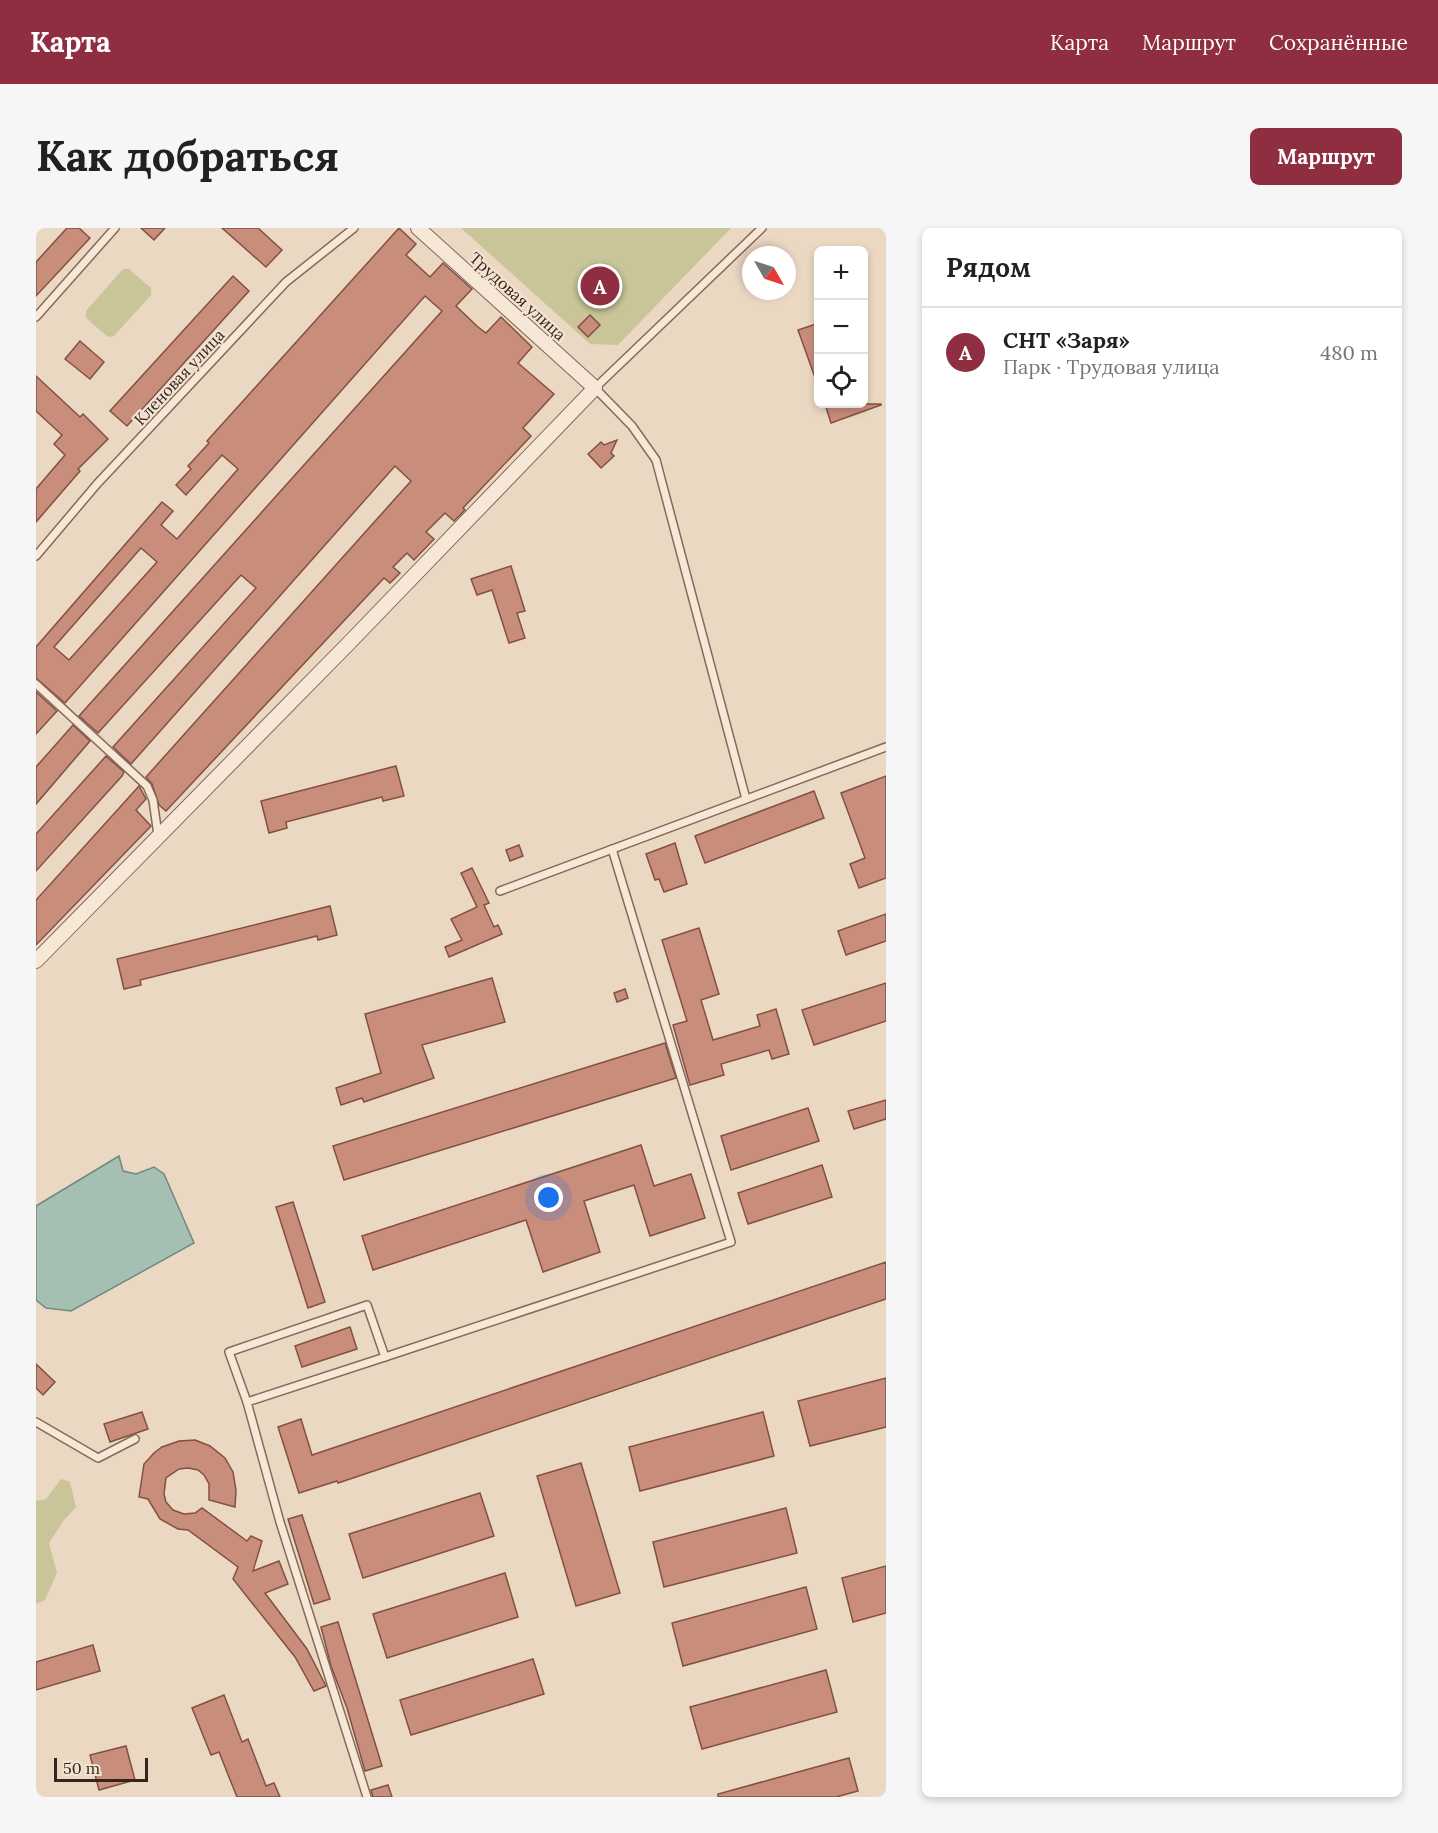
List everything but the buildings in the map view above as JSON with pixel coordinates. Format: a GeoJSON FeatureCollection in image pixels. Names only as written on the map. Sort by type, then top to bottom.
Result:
{"type":"FeatureCollection","features":[{"type":"Feature","properties":{"kind":"street","name":"Трудовая улица"},"geometry":{"type":"LineString","coordinates":[[418,228],[596,388]]}},
{"type":"Feature","properties":{"kind":"street"},"geometry":{"type":"LineString","coordinates":[[36,961],[596,388]]}},
{"type":"Feature","properties":{"kind":"lane"},"geometry":{"type":"LineString","coordinates":[[36,317],[115,228]]}},
{"type":"Feature","properties":{"kind":"lane","name":"Кленовая улица"},"geometry":{"type":"LineString","coordinates":[[36,556],[97,484],[286,282],[354,228]]}},
{"type":"Feature","properties":{"kind":"lane"},"geometry":{"type":"LineString","coordinates":[[746,799],[656,460],[632,426],[596,388],[762,228]]}},
{"type":"Feature","properties":{"kind":"lane"},"geometry":{"type":"LineString","coordinates":[[36,684],[147,786],[153,800],[158,836]]}},
{"type":"Feature","properties":{"kind":"lane"},"geometry":{"type":"LineString","coordinates":[[500,891],[886,747]]}},
{"type":"Feature","properties":{"kind":"lane"},"geometry":{"type":"LineString","coordinates":[[247,1402],[731,1242],[612,849]]}},
{"type":"Feature","properties":{"kind":"lane"},"geometry":{"type":"LineString","coordinates":[[367,1797],[280,1522],[247,1402],[229,1352],[368,1305],[385,1357]]}},
{"type":"Feature","properties":{"kind":"lane"},"geometry":{"type":"LineString","coordinates":[[36,1422],[98,1458],[135,1438]]}},
{"type":"Feature","properties":{"kind":"shaded area"},"geometry":{"type":"Polygon","coordinates":[[[461,228],[731,228],[618,345],[590,344],[461,228]]]}},
{"type":"Feature","properties":{"kind":"shaded area"},"geometry":{"type":"Polygon","coordinates":[[[123,269],[129,269],[151,288],[151,295],[114,336],[108,337],[86,318],[86,311],[123,269]]]}},
{"type":"Feature","properties":{"kind":"shaded area"},"geometry":{"type":"Polygon","coordinates":[[[119,1156],[123,1171],[136,1174],[154,1167],[164,1174],[194,1243],[71,1311],[46,1308],[36,1300],[36,1206],[119,1156]]]}},
{"type":"Feature","properties":{"kind":"shaded area"},"geometry":{"type":"Polygon","coordinates":[[[61,1479],[70,1482],[76,1507],[64,1520],[49,1543],[57,1573],[45,1600],[36,1604],[36,1501],[46,1499],[61,1479]]]}},
{"type":"Feature","properties":{"kind":"place","name":"СНТ «Заря»"},"geometry":{"type":"Point","coordinates":[600,286]}}]}
